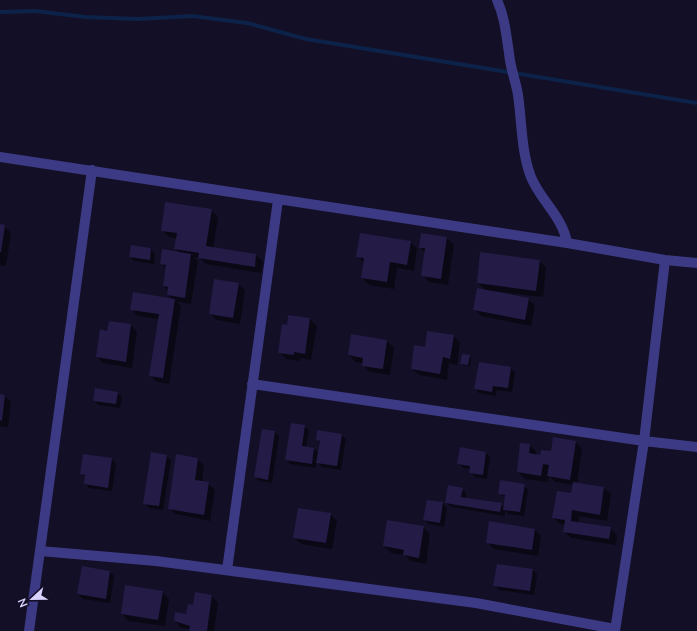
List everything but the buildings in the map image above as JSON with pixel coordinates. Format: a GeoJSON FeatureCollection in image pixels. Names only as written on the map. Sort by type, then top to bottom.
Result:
{"type":"FeatureCollection","features":[{"type":"Feature","properties":{"kind":"street"},"geometry":{"type":"LineString","coordinates":[[497,0],[506,27],[509,53],[517,93],[526,163],[538,190],[560,222],[565,233],[567,243]]}},
{"type":"Feature","properties":{"kind":"street"},"geometry":{"type":"LineString","coordinates":[[0,157],[567,243],[664,260],[697,263]]}},
{"type":"Feature","properties":{"kind":"street"},"geometry":{"type":"LineString","coordinates":[[29,631],[92,170]]}},
{"type":"Feature","properties":{"kind":"street"},"geometry":{"type":"LineString","coordinates":[[227,570],[278,200]]}},
{"type":"Feature","properties":{"kind":"street"},"geometry":{"type":"LineString","coordinates":[[40,551],[156,561],[476,603],[615,630],[644,441],[664,260]]}},
{"type":"Feature","properties":{"kind":"street"},"geometry":{"type":"LineString","coordinates":[[252,384],[644,441],[697,447]]}},
{"type":"Feature","properties":{"kind":"waterway"},"geometry":{"type":"LineString","coordinates":[[0,12],[35,11],[85,17],[138,19],[192,16],[247,23],[306,39],[697,103]]}}]}
